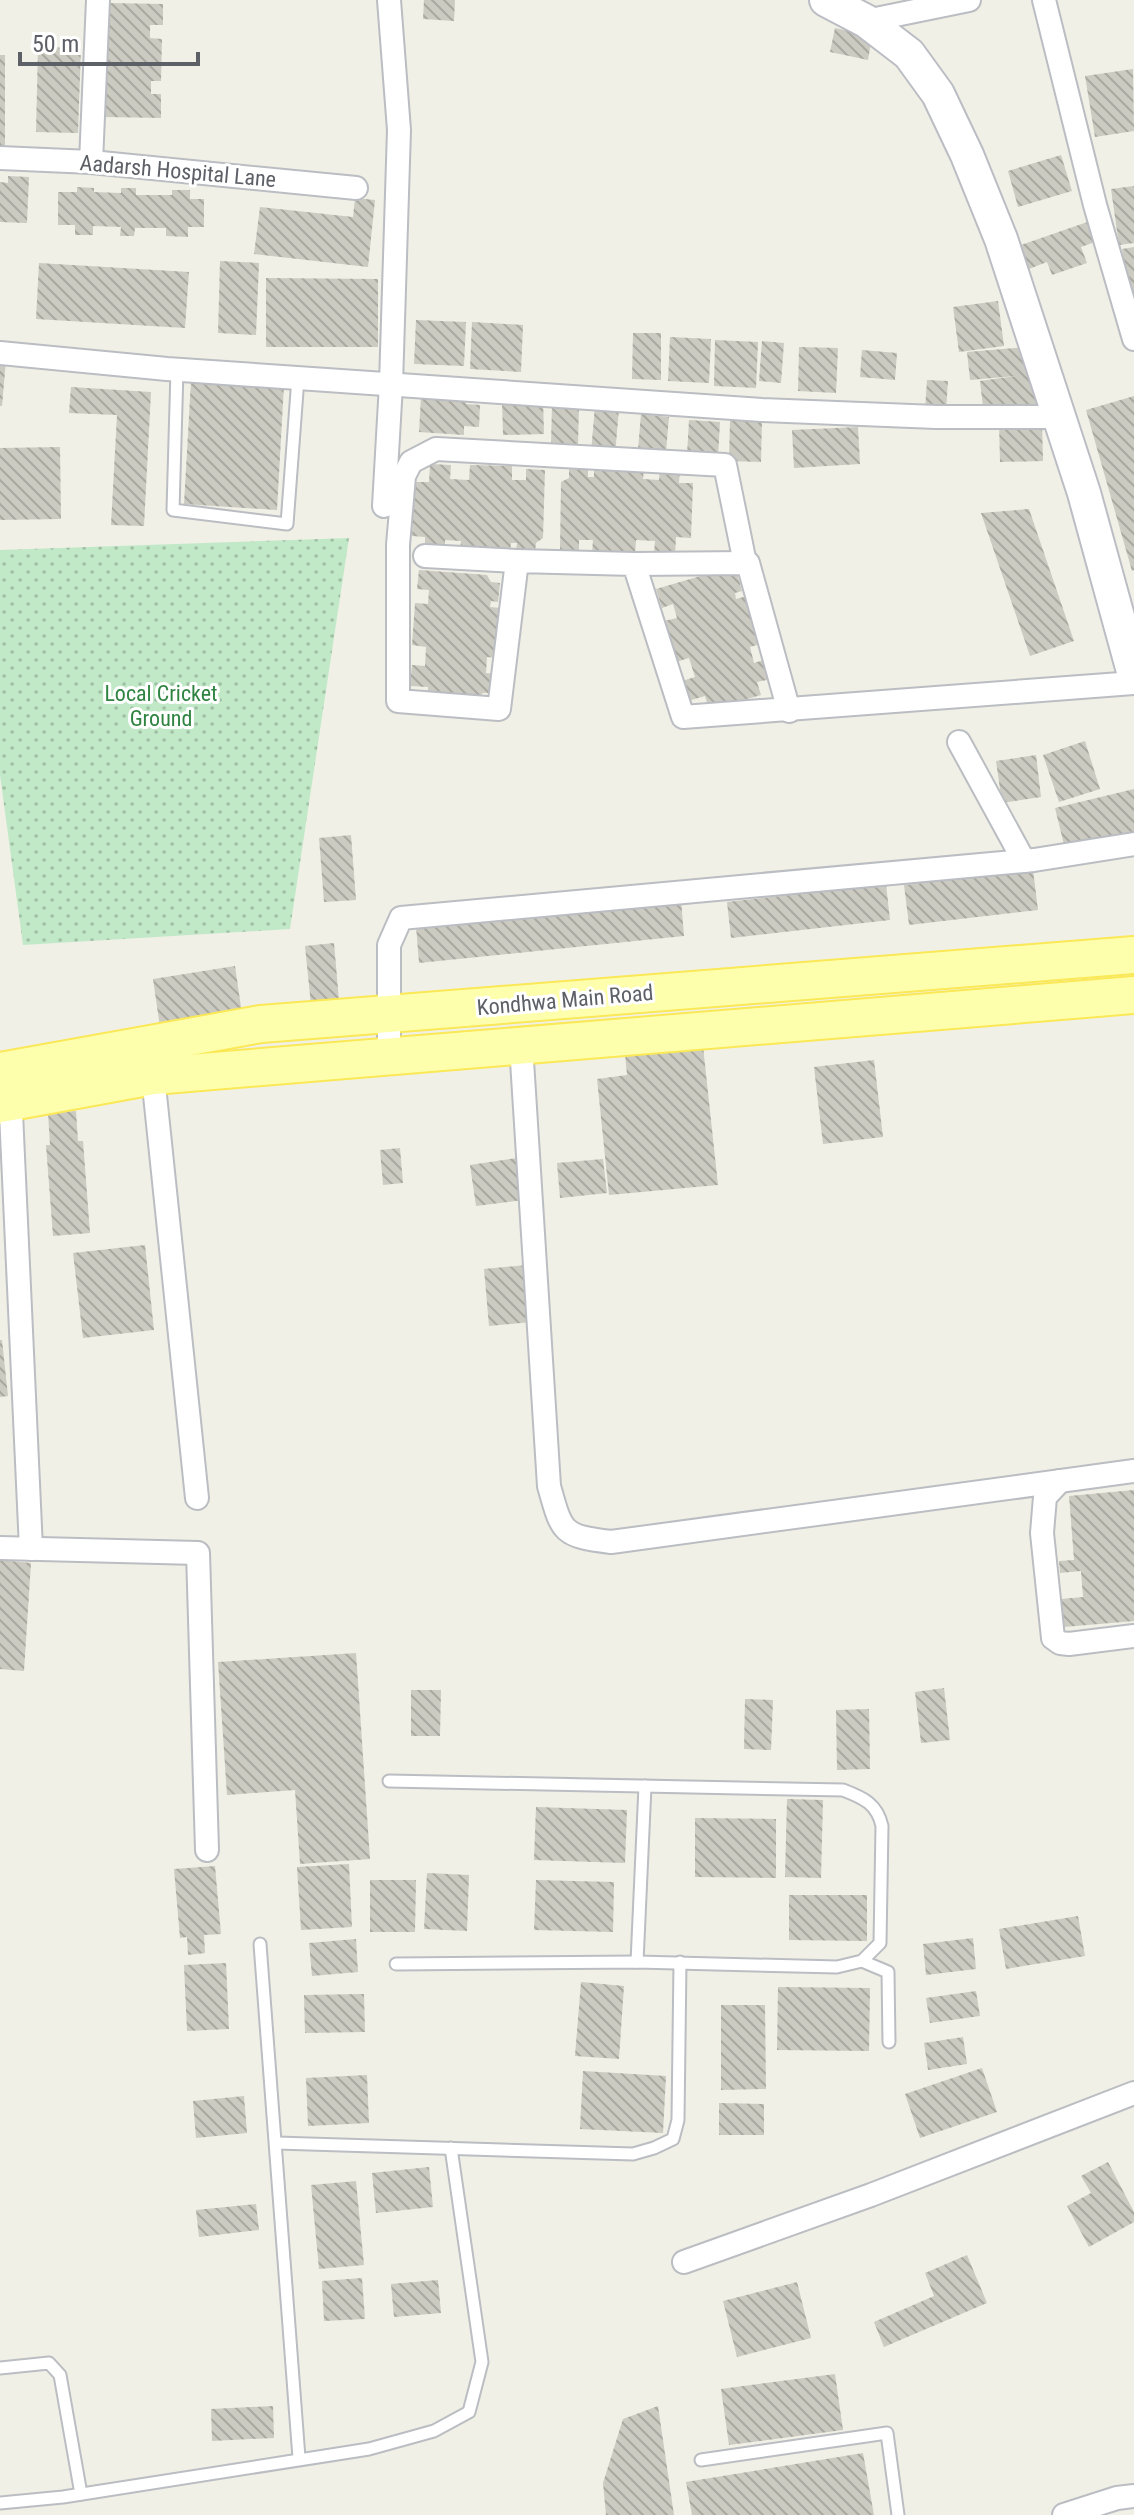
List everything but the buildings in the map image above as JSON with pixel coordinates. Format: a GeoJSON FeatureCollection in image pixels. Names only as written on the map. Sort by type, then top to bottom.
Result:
{"type":"FeatureCollection","features":[{"type":"Feature","properties":{"kind":"main road","name":"Kondhwa Main Road"},"geometry":{"type":"LineString","coordinates":[[4,1081],[261,1024],[1134,955]]}},
{"type":"Feature","properties":{"kind":"main road","name":"Kondhwa Main Road"},"geometry":{"type":"LineString","coordinates":[[4,1081],[153,1076],[1134,995]]}},
{"type":"Feature","properties":{"kind":"street"},"geometry":{"type":"LineString","coordinates":[[91,162],[98,0]]}},
{"type":"Feature","properties":{"kind":"street"},"geometry":{"type":"LineString","coordinates":[[384,506],[399,130],[389,0]]}},
{"type":"Feature","properties":{"kind":"street"},"geometry":{"type":"LineString","coordinates":[[826,0],[866,21],[909,54],[938,94],[967,155],[1001,239],[1084,493],[1131,656]]}},
{"type":"Feature","properties":{"kind":"street"},"geometry":{"type":"LineString","coordinates":[[866,21],[969,0]]}},
{"type":"Feature","properties":{"kind":"street"},"geometry":{"type":"LineString","coordinates":[[1044,0],[1095,205],[1134,339]]}},
{"type":"Feature","properties":{"kind":"street","name":"Aadarsh Hospital Lane"},"geometry":{"type":"LineString","coordinates":[[0,158],[91,162],[356,188]]}},
{"type":"Feature","properties":{"kind":"street"},"geometry":{"type":"LineString","coordinates":[[0,353],[177,370],[778,410],[936,417],[1057,417]]}},
{"type":"Feature","properties":{"kind":"street"},"geometry":{"type":"LineString","coordinates":[[517,561],[499,709],[398,701],[398,545],[404,476],[411,462],[436,449],[725,465],[745,563]]}},
{"type":"Feature","properties":{"kind":"street"},"geometry":{"type":"LineString","coordinates":[[425,556],[634,564],[748,563],[789,711]]}},
{"type":"Feature","properties":{"kind":"street"},"geometry":{"type":"LineString","coordinates":[[634,564],[683,717],[1134,683]]}},
{"type":"Feature","properties":{"kind":"street"},"geometry":{"type":"LineString","coordinates":[[959,742],[1024,861]]}},
{"type":"Feature","properties":{"kind":"street"},"geometry":{"type":"LineString","coordinates":[[389,1057],[389,945],[401,918],[1024,861],[1134,844]]}},
{"type":"Feature","properties":{"kind":"street"},"geometry":{"type":"LineString","coordinates":[[521,1045],[549,1486],[560,1525],[578,1538],[611,1542],[1134,1471]]}},
{"type":"Feature","properties":{"kind":"street"},"geometry":{"type":"LineString","coordinates":[[153,1076],[197,1498]]}},
{"type":"Feature","properties":{"kind":"street"},"geometry":{"type":"LineString","coordinates":[[4,1081],[31,1549]]}},
{"type":"Feature","properties":{"kind":"street"},"geometry":{"type":"LineString","coordinates":[[1060,1481],[1045,1497],[1042,1533],[1053,1638],[1069,1644],[1134,1636]]}},
{"type":"Feature","properties":{"kind":"street"},"geometry":{"type":"LineString","coordinates":[[0,1548],[198,1553],[207,1850]]}},
{"type":"Feature","properties":{"kind":"street"},"geometry":{"type":"LineString","coordinates":[[684,2262],[871,2195],[1134,2093]]}},
{"type":"Feature","properties":{"kind":"street"},"geometry":{"type":"LineString","coordinates":[[1064,2515],[1117,2498],[1134,2496]]}},
{"type":"Feature","properties":{"kind":"lane"},"geometry":{"type":"LineString","coordinates":[[177,370],[173,510],[287,524],[298,378]]}},
{"type":"Feature","properties":{"kind":"lane"},"geometry":{"type":"LineString","coordinates":[[389,1781],[843,1790],[863,1797],[878,1809],[882,1826],[880,1943],[862,1961],[837,1967],[680,1962],[396,1964]]}},
{"type":"Feature","properties":{"kind":"lane"},"geometry":{"type":"LineString","coordinates":[[637,1962],[645,1786]]}},
{"type":"Feature","properties":{"kind":"lane"},"geometry":{"type":"LineString","coordinates":[[260,1944],[299,2458]]}},
{"type":"Feature","properties":{"kind":"lane"},"geometry":{"type":"LineString","coordinates":[[862,1961],[888,1972],[889,2042]]}},
{"type":"Feature","properties":{"kind":"lane"},"geometry":{"type":"LineString","coordinates":[[277,2143],[633,2154],[654,2148],[673,2139],[678,2120],[680,1962]]}},
{"type":"Feature","properties":{"kind":"lane"},"geometry":{"type":"LineString","coordinates":[[0,2503],[81,2494],[369,2449],[434,2431],[469,2412],[482,2362],[451,2148]]}},
{"type":"Feature","properties":{"kind":"lane"},"geometry":{"type":"LineString","coordinates":[[0,2368],[49,2363],[60,2375],[81,2494]]}},
{"type":"Feature","properties":{"kind":"lane"},"geometry":{"type":"LineString","coordinates":[[701,2460],[887,2433],[898,2515]]}},
{"type":"Feature","properties":{"kind":"green space","name":"Local Cricket Ground"},"geometry":{"type":"Polygon","coordinates":[[[349,538],[290,929],[23,945],[0,775],[0,550],[349,538]]]}}]}
